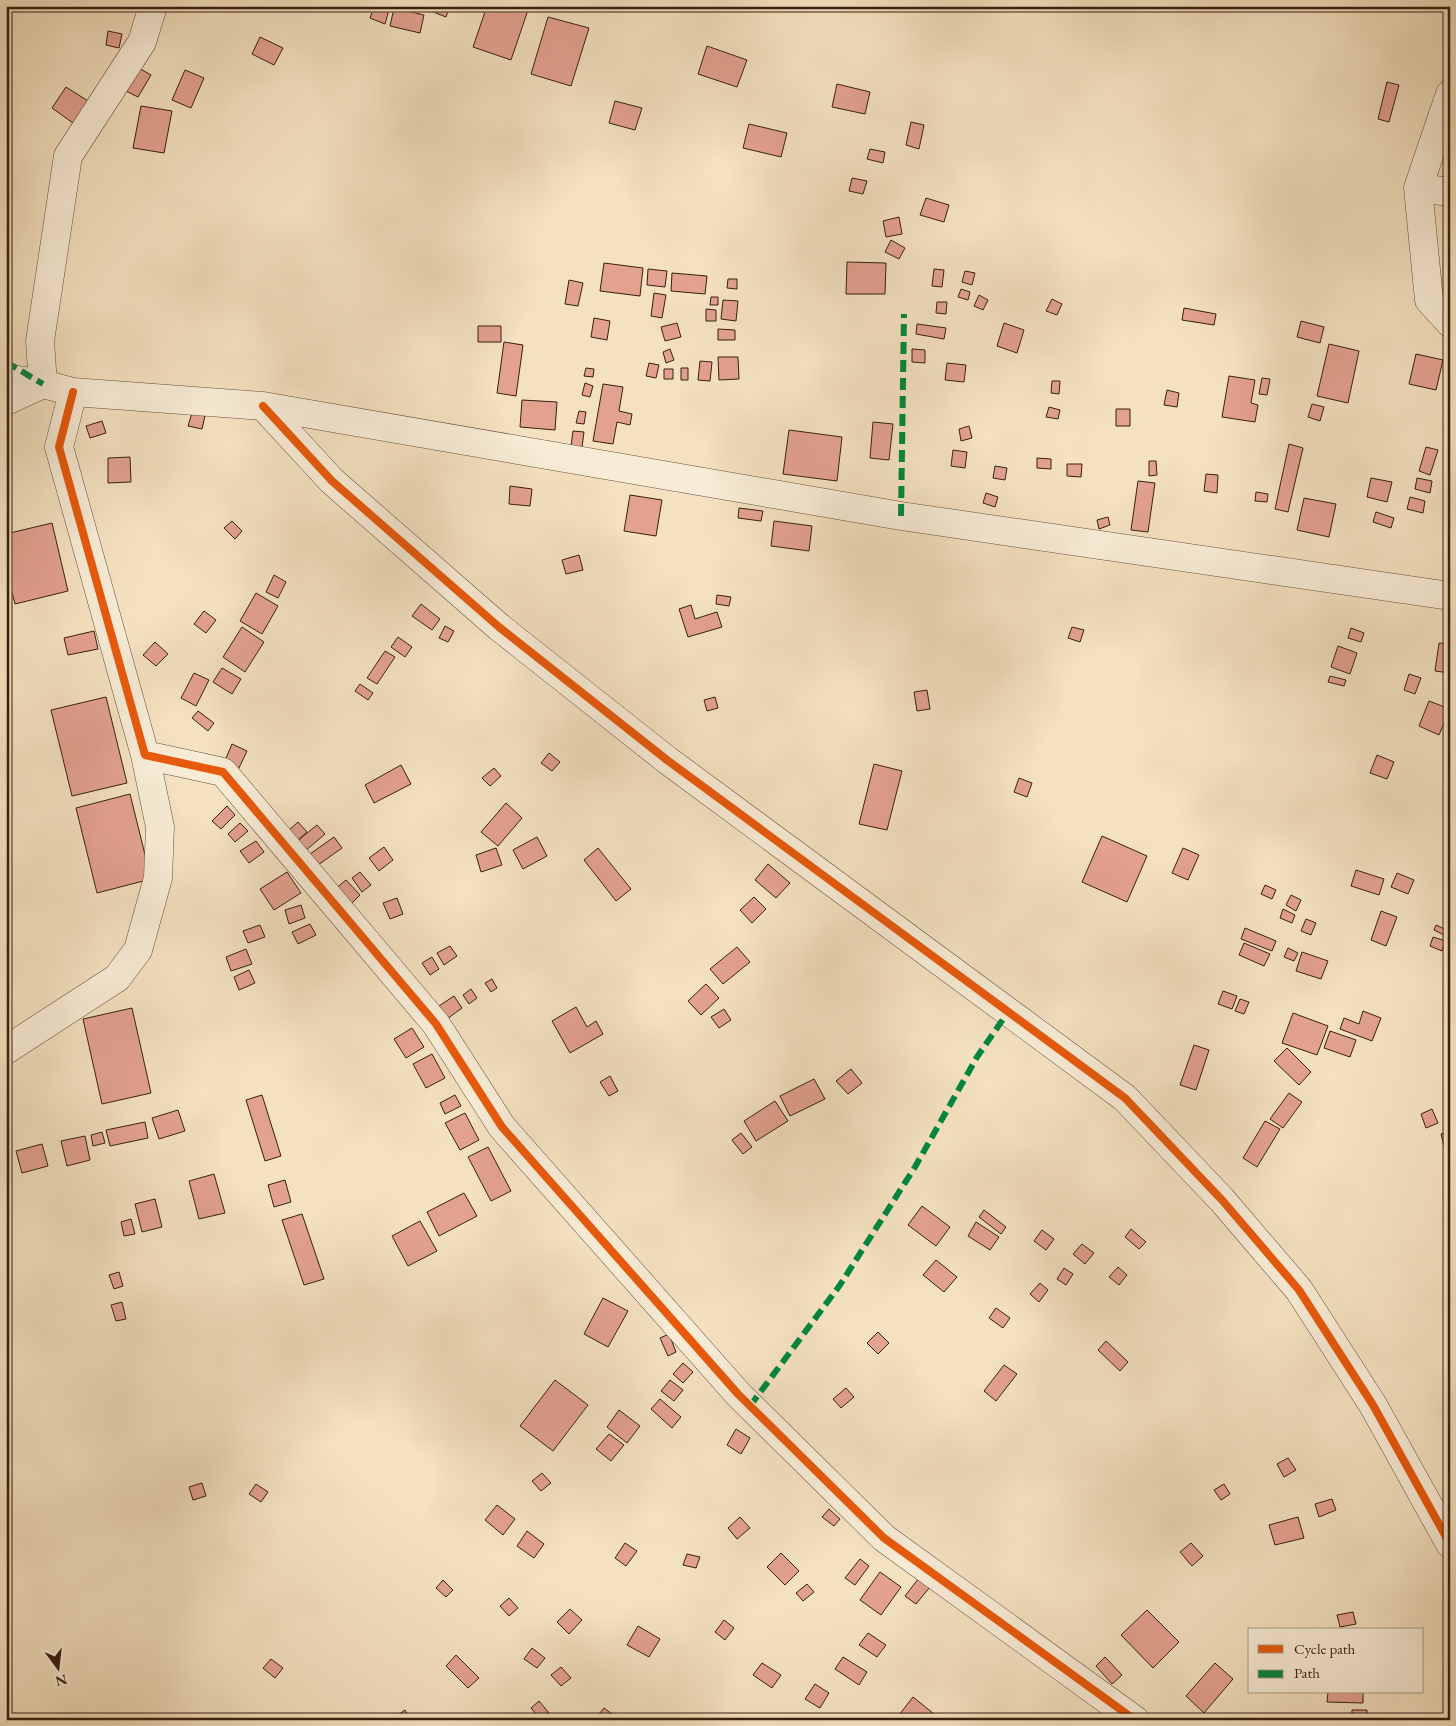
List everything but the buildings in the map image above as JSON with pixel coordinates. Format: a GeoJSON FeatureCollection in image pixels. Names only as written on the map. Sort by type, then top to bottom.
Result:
{"type":"FeatureCollection","features":[{"type":"Feature","properties":{"kind":"street"},"geometry":{"type":"LineString","coordinates":[[44,384],[40,342],[68,156],[142,42],[153,6]]}},
{"type":"Feature","properties":{"kind":"street"},"geometry":{"type":"LineString","coordinates":[[1450,94],[1418,188],[1429,300],[1450,323]]}},
{"type":"Feature","properties":{"kind":"street"},"geometry":{"type":"LineString","coordinates":[[1418,188],[1450,192]]}},
{"type":"Feature","properties":{"kind":"street"},"geometry":{"type":"LineString","coordinates":[[6,378],[44,384],[73,392],[262,406],[901,516],[1450,596]]}},
{"type":"Feature","properties":{"kind":"street"},"geometry":{"type":"LineString","coordinates":[[6,401],[44,384]]}},
{"type":"Feature","properties":{"kind":"street"},"geometry":{"type":"LineString","coordinates":[[6,1050],[117,978],[138,950],[158,878],[160,827],[146,755],[59,447],[73,392]]}},
{"type":"Feature","properties":{"kind":"street"},"geometry":{"type":"LineString","coordinates":[[262,406],[332,481],[499,627],[667,760],[1125,1098],[1222,1200],[1299,1290],[1373,1404],[1450,1544]]}},
{"type":"Feature","properties":{"kind":"street"},"geometry":{"type":"LineString","coordinates":[[146,755],[223,772],[436,1024],[502,1127],[738,1394],[876,1531],[1134,1720]]}},
{"type":"Feature","properties":{"kind":"marked path"},"geometry":{"type":"LineString","coordinates":[[901,516],[904,314]]}},
{"type":"Feature","properties":{"kind":"marked path"},"geometry":{"type":"LineString","coordinates":[[6,362],[43,384]]}},
{"type":"Feature","properties":{"kind":"marked path"},"geometry":{"type":"LineString","coordinates":[[750,1406],[840,1285],[915,1167],[977,1057],[1008,1012]]}},
{"type":"Feature","properties":{"kind":"cycle path"},"geometry":{"type":"LineString","coordinates":[[73,392],[59,447],[145,755],[223,772],[436,1024],[502,1127],[738,1394],[884,1538],[1135,1720]]}},
{"type":"Feature","properties":{"kind":"cycle path"},"geometry":{"type":"LineString","coordinates":[[263,406],[332,481],[499,627],[667,760],[1125,1098],[1222,1200],[1299,1290],[1373,1405],[1450,1544]]}}]}
